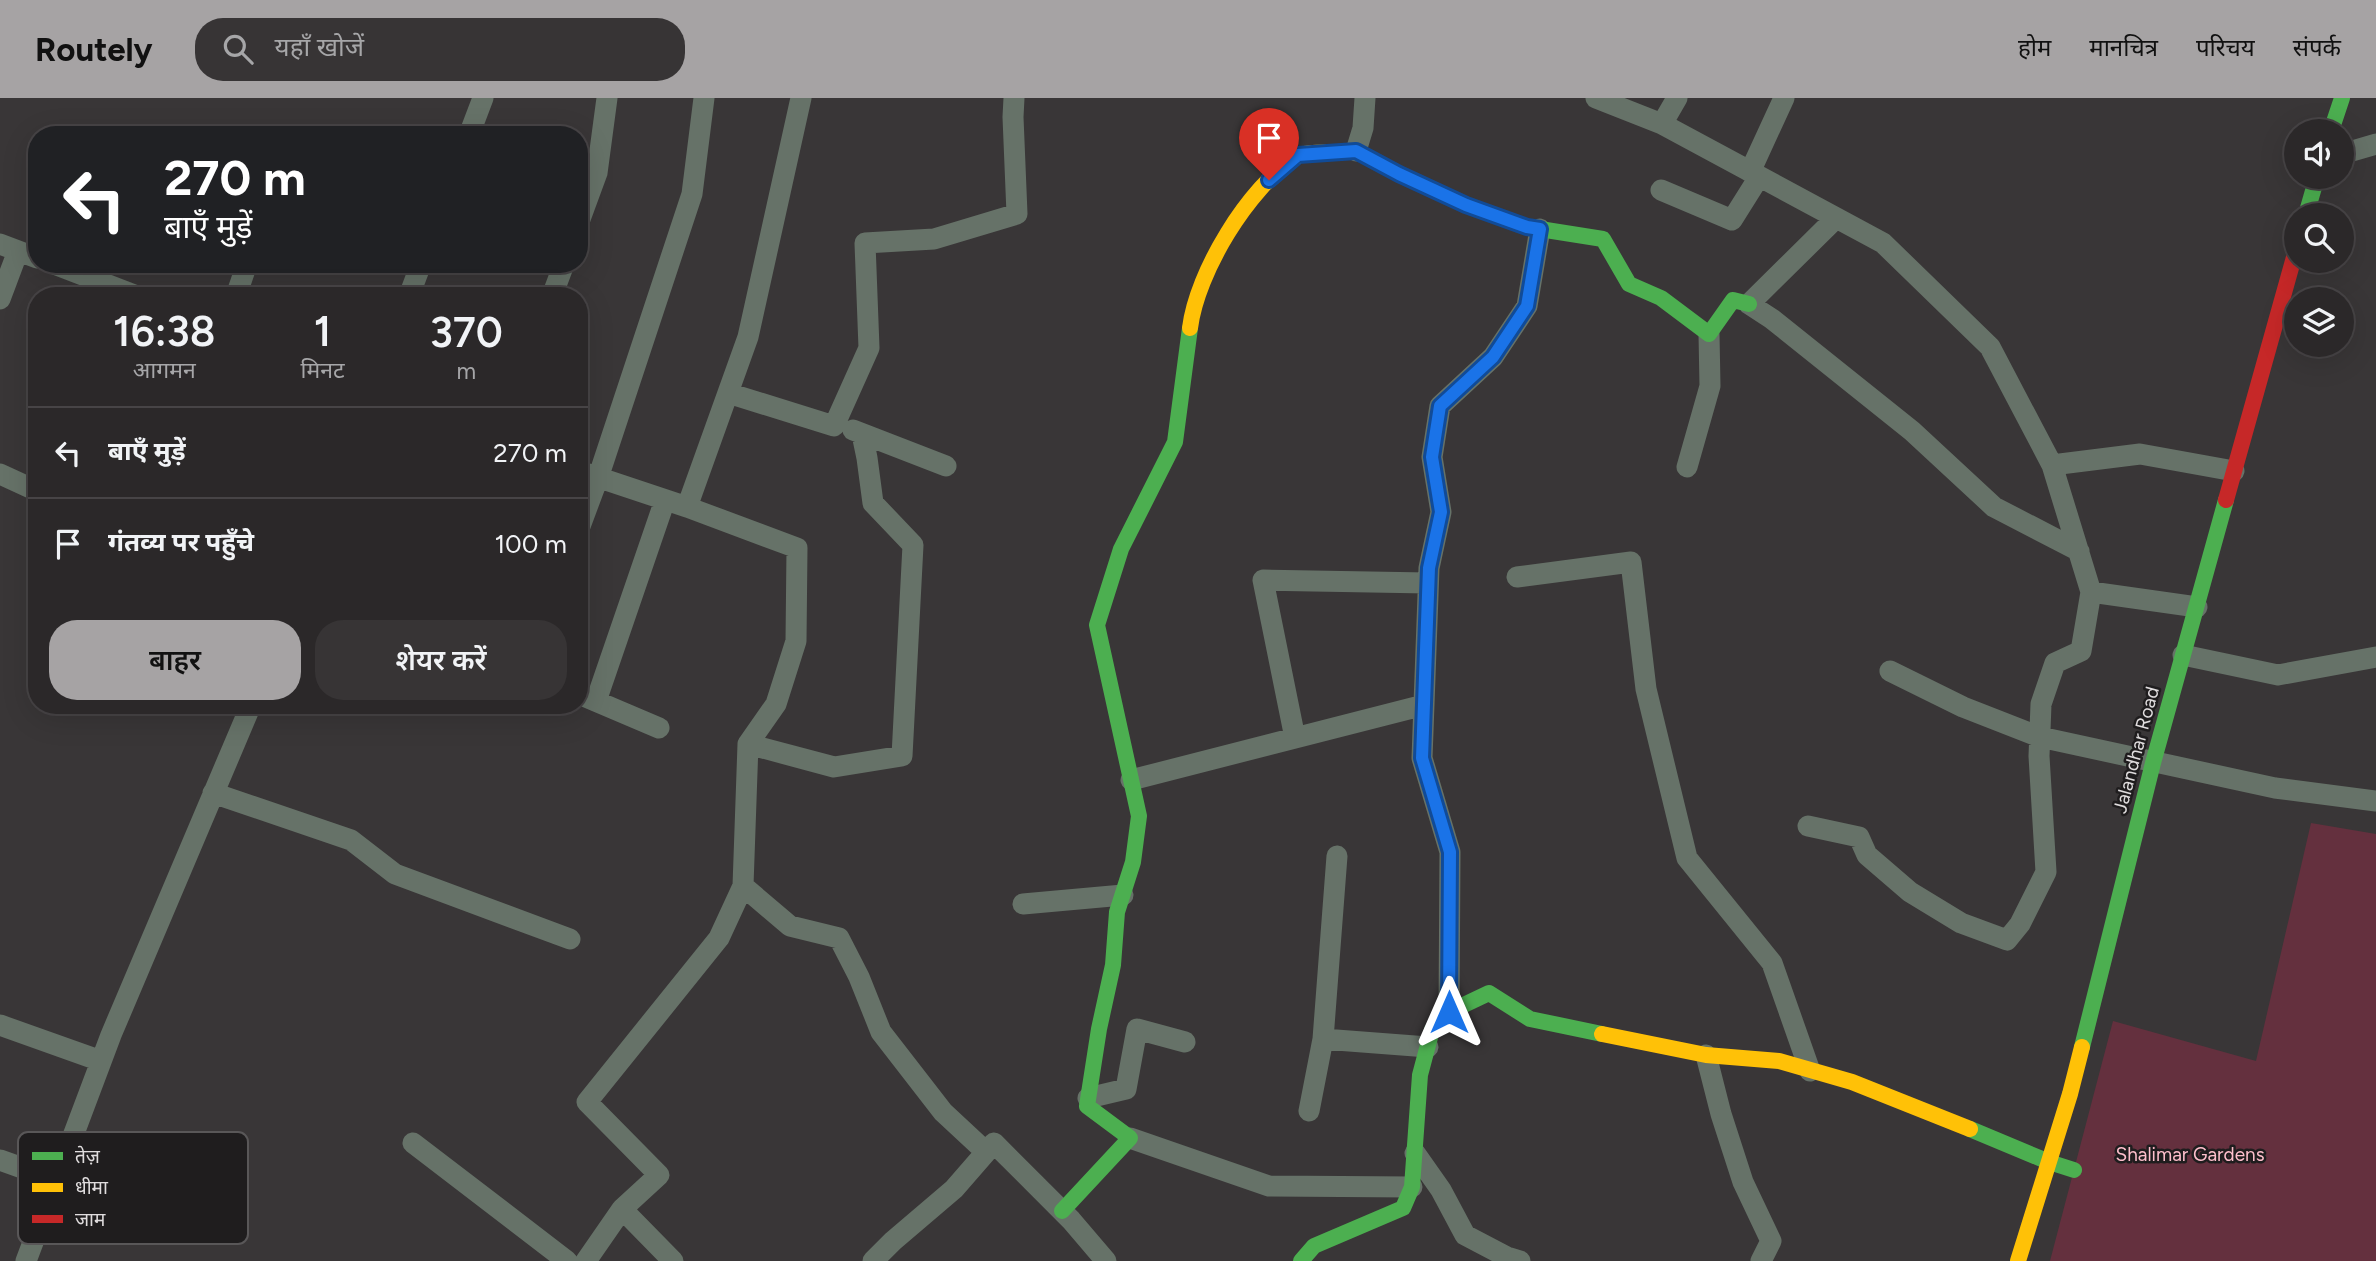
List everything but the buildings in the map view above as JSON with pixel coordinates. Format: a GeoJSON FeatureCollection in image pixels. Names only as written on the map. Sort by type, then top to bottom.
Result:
{"type":"FeatureCollection","features":[{"type":"Feature","properties":{"kind":"street"},"geometry":{"type":"LineString","coordinates":[[472,126],[483,98]]}},
{"type":"Feature","properties":{"kind":"street"},"geometry":{"type":"LineString","coordinates":[[588,198],[597,173],[607,98]]}},
{"type":"Feature","properties":{"kind":"street"},"geometry":{"type":"LineString","coordinates":[[586,1261],[622,1209],[659,1175],[587,1102],[719,938],[743,886],[748,744],[776,704],[796,641],[797,548],[589,474],[692,194],[704,98]]}},
{"type":"Feature","properties":{"kind":"street"},"geometry":{"type":"LineString","coordinates":[[687,507],[748,337],[801,98]]}},
{"type":"Feature","properties":{"kind":"street"},"geometry":{"type":"LineString","coordinates":[[728,393],[834,426],[869,348],[864,243],[934,239],[1017,214],[1014,98]]}},
{"type":"Feature","properties":{"kind":"street"},"geometry":{"type":"LineString","coordinates":[[1356,151],[1363,128],[1365,98]]}},
{"type":"Feature","properties":{"kind":"street"},"geometry":{"type":"LineString","coordinates":[[1597,98],[1662,124],[1883,243],[1990,347],[2052,465],[2091,592],[2081,651],[2055,663],[2041,704],[2039,756],[2046,872],[2020,925],[2007,940],[1961,923],[1910,892],[1867,855],[1859,837],[1808,826]]}},
{"type":"Feature","properties":{"kind":"street"},"geometry":{"type":"LineString","coordinates":[[1662,124],[1677,98]]}},
{"type":"Feature","properties":{"kind":"street"},"geometry":{"type":"LineString","coordinates":[[1661,190],[1732,220],[1755,174],[1784,98]]}},
{"type":"Feature","properties":{"kind":"street"},"geometry":{"type":"LineString","coordinates":[[2335,119],[2342,98]]}},
{"type":"Feature","properties":{"kind":"street"},"geometry":{"type":"LineString","coordinates":[[2354,150],[2376,144]]}},
{"type":"Feature","properties":{"kind":"street"},"geometry":{"type":"LineString","coordinates":[[1412,1187],[1269,1186],[1130,1138],[1087,1106],[1098,1029],[1113,965],[1117,912],[1133,862],[1139,817],[1097,625],[1121,549],[1175,442],[1192,310],[1210,264],[1255,192],[1298,155],[1356,151],[1466,205],[1527,227],[1603,239],[1629,284],[1661,298],[1709,334]]}},
{"type":"Feature","properties":{"kind":"street"},"geometry":{"type":"LineString","coordinates":[[1749,304],[1836,218]]}},
{"type":"Feature","properties":{"kind":"street"},"geometry":{"type":"LineString","coordinates":[[1449,1012],[1450,852],[1422,758],[1429,568],[1441,512],[1432,457],[1440,406],[1493,357],[1527,306],[1540,229]]}},
{"type":"Feature","properties":{"kind":"street"},"geometry":{"type":"LineString","coordinates":[[0,299],[18,251]]}},
{"type":"Feature","properties":{"kind":"street"},"geometry":{"type":"LineString","coordinates":[[77,273],[114,287]]}},
{"type":"Feature","properties":{"kind":"street","name":"Jalandhar Road"},"geometry":{"type":"LineString","coordinates":[[2018,1261],[2070,1094],[2154,763],[2290,273]]}},
{"type":"Feature","properties":{"kind":"street"},"geometry":{"type":"LineString","coordinates":[[1687,467],[1710,386],[1709,334],[1733,300],[1749,304],[1772,319],[1912,431],[1994,507],[2079,551]]}},
{"type":"Feature","properties":{"kind":"street"},"geometry":{"type":"LineString","coordinates":[[835,423],[946,466]]}},
{"type":"Feature","properties":{"kind":"street"},"geometry":{"type":"LineString","coordinates":[[748,744],[834,767],[902,756],[913,545],[873,503],[862,434]]}},
{"type":"Feature","properties":{"kind":"street"},"geometry":{"type":"LineString","coordinates":[[2052,465],[2140,454],[2235,471]]}},
{"type":"Feature","properties":{"kind":"street"},"geometry":{"type":"LineString","coordinates":[[0,474],[28,487]]}},
{"type":"Feature","properties":{"kind":"street"},"geometry":{"type":"LineString","coordinates":[[588,695],[665,500]]}},
{"type":"Feature","properties":{"kind":"street"},"geometry":{"type":"LineString","coordinates":[[1517,577],[1631,562],[1646,690],[1687,858],[1772,963],[1810,1071]]}},
{"type":"Feature","properties":{"kind":"street"},"geometry":{"type":"LineString","coordinates":[[1295,738],[1264,580],[1429,583]]}},
{"type":"Feature","properties":{"kind":"street"},"geometry":{"type":"LineString","coordinates":[[2091,592],[2197,607]]}},
{"type":"Feature","properties":{"kind":"street"},"geometry":{"type":"LineString","coordinates":[[2183,655],[2278,675],[2376,657]]}},
{"type":"Feature","properties":{"kind":"street"},"geometry":{"type":"LineString","coordinates":[[1891,670],[1964,707],[2040,737],[2275,788],[2376,802]]}},
{"type":"Feature","properties":{"kind":"street"},"geometry":{"type":"LineString","coordinates":[[588,698],[659,728]]}},
{"type":"Feature","properties":{"kind":"street"},"geometry":{"type":"LineString","coordinates":[[1130,780],[1424,705]]}},
{"type":"Feature","properties":{"kind":"street"},"geometry":{"type":"LineString","coordinates":[[74,1132],[101,1061],[247,714]]}},
{"type":"Feature","properties":{"kind":"street"},"geometry":{"type":"LineString","coordinates":[[214,793],[351,840],[395,873],[570,939]]}},
{"type":"Feature","properties":{"kind":"street"},"geometry":{"type":"LineString","coordinates":[[1309,1111],[1323,1039],[1337,856]]}},
{"type":"Feature","properties":{"kind":"street"},"geometry":{"type":"LineString","coordinates":[[743,886],[790,926],[839,938],[859,977],[881,1032],[943,1112],[986,1152]]}},
{"type":"Feature","properties":{"kind":"street"},"geometry":{"type":"LineString","coordinates":[[1023,904],[1123,895]]}},
{"type":"Feature","properties":{"kind":"street"},"geometry":{"type":"LineString","coordinates":[[1301,1261],[1314,1247],[1403,1208],[1412,1187],[1420,1075],[1432,1030],[1449,1012],[1489,993],[1530,1019],[1706,1055],[1779,1061],[1852,1082],[2074,1170]]}},
{"type":"Feature","properties":{"kind":"street"},"geometry":{"type":"LineString","coordinates":[[0,1025],[101,1061]]}},
{"type":"Feature","properties":{"kind":"street"},"geometry":{"type":"LineString","coordinates":[[1088,1098],[1126,1089],[1137,1029],[1185,1042]]}},
{"type":"Feature","properties":{"kind":"street"},"geometry":{"type":"LineString","coordinates":[[1323,1039],[1428,1047]]}},
{"type":"Feature","properties":{"kind":"street"},"geometry":{"type":"LineString","coordinates":[[1706,1055],[1721,1114],[1743,1182],[1772,1241],[1761,1261]]}},
{"type":"Feature","properties":{"kind":"street"},"geometry":{"type":"LineString","coordinates":[[1062,1211],[1130,1138]]}},
{"type":"Feature","properties":{"kind":"street"},"geometry":{"type":"LineString","coordinates":[[413,1143],[567,1261]]}},
{"type":"Feature","properties":{"kind":"street"},"geometry":{"type":"LineString","coordinates":[[873,1261],[954,1189],[994,1143],[1062,1211],[1106,1261]]}},
{"type":"Feature","properties":{"kind":"street"},"geometry":{"type":"LineString","coordinates":[[1415,1153],[1441,1190],[1465,1235],[1520,1261]]}},
{"type":"Feature","properties":{"kind":"street"},"geometry":{"type":"LineString","coordinates":[[0,1160],[18,1166]]}},
{"type":"Feature","properties":{"kind":"street"},"geometry":{"type":"LineString","coordinates":[[622,1209],[673,1261]]}},
{"type":"Feature","properties":{"kind":"street"},"geometry":{"type":"LineString","coordinates":[[26,1261],[32,1244]]}},
{"type":"Feature","properties":{"kind":"green space","name":"Shalimar Gardens"},"geometry":{"type":"Polygon","coordinates":[[[2311,823],[2376,834],[2376,1261],[2050,1261],[2113,1021],[2256,1061],[2311,823]]]}},
{"type":"Feature","properties":{"kind":"traffic: fast"},"geometry":{"type":"LineString","coordinates":[[2335,119],[2342,98]]}},
{"type":"Feature","properties":{"kind":"traffic: fast"},"geometry":{"type":"LineString","coordinates":[[1338,152],[1356,151],[1466,205],[1527,227],[1603,239],[1629,284],[1661,298],[1709,334],[1733,300],[1749,304]]}},
{"type":"Feature","properties":{"kind":"traffic: fast"},"geometry":{"type":"LineString","coordinates":[[2309,203],[2314,189]]}},
{"type":"Feature","properties":{"kind":"traffic: fast"},"geometry":{"type":"LineString","coordinates":[[1062,1211],[1130,1138],[1087,1106],[1099,1029],[1113,965],[1117,912],[1133,862],[1139,816],[1097,625],[1121,549],[1175,442],[1190,328]]}},
{"type":"Feature","properties":{"kind":"traffic: fast"},"geometry":{"type":"LineString","coordinates":[[2082,1047],[2153,763],[2226,500]]}},
{"type":"Feature","properties":{"kind":"traffic: fast"},"geometry":{"type":"LineString","coordinates":[[1301,1261],[1314,1246],[1403,1208],[1412,1187],[1420,1075],[1432,1030],[1449,1012],[1489,993],[1530,1019],[1602,1034]]}},
{"type":"Feature","properties":{"kind":"traffic: fast"},"geometry":{"type":"LineString","coordinates":[[1970,1129],[2074,1170]]}},
{"type":"Feature","properties":{"kind":"traffic: slow"},"geometry":{"type":"LineString","coordinates":[[1190,328],[1203,282],[1214,257],[1243,210],[1260,189],[1300,155],[1338,152]]}},
{"type":"Feature","properties":{"kind":"traffic: slow"},"geometry":{"type":"LineString","coordinates":[[1602,1034],[1706,1055],[1779,1061],[1852,1082],[1970,1129]]}},
{"type":"Feature","properties":{"kind":"traffic: slow"},"geometry":{"type":"LineString","coordinates":[[2018,1261],[2082,1047]]}},
{"type":"Feature","properties":{"kind":"traffic: jam"},"geometry":{"type":"LineString","coordinates":[[2226,500],[2290,273]]}},
{"type":"Feature","properties":{"kind":"route"},"geometry":{"type":"LineString","coordinates":[[1269,180],[1298,155],[1356,151],[1466,205],[1527,227],[1540,229],[1527,306],[1493,357],[1440,406],[1432,457],[1441,512],[1429,568],[1422,758],[1450,852],[1449,1012]]}}]}
